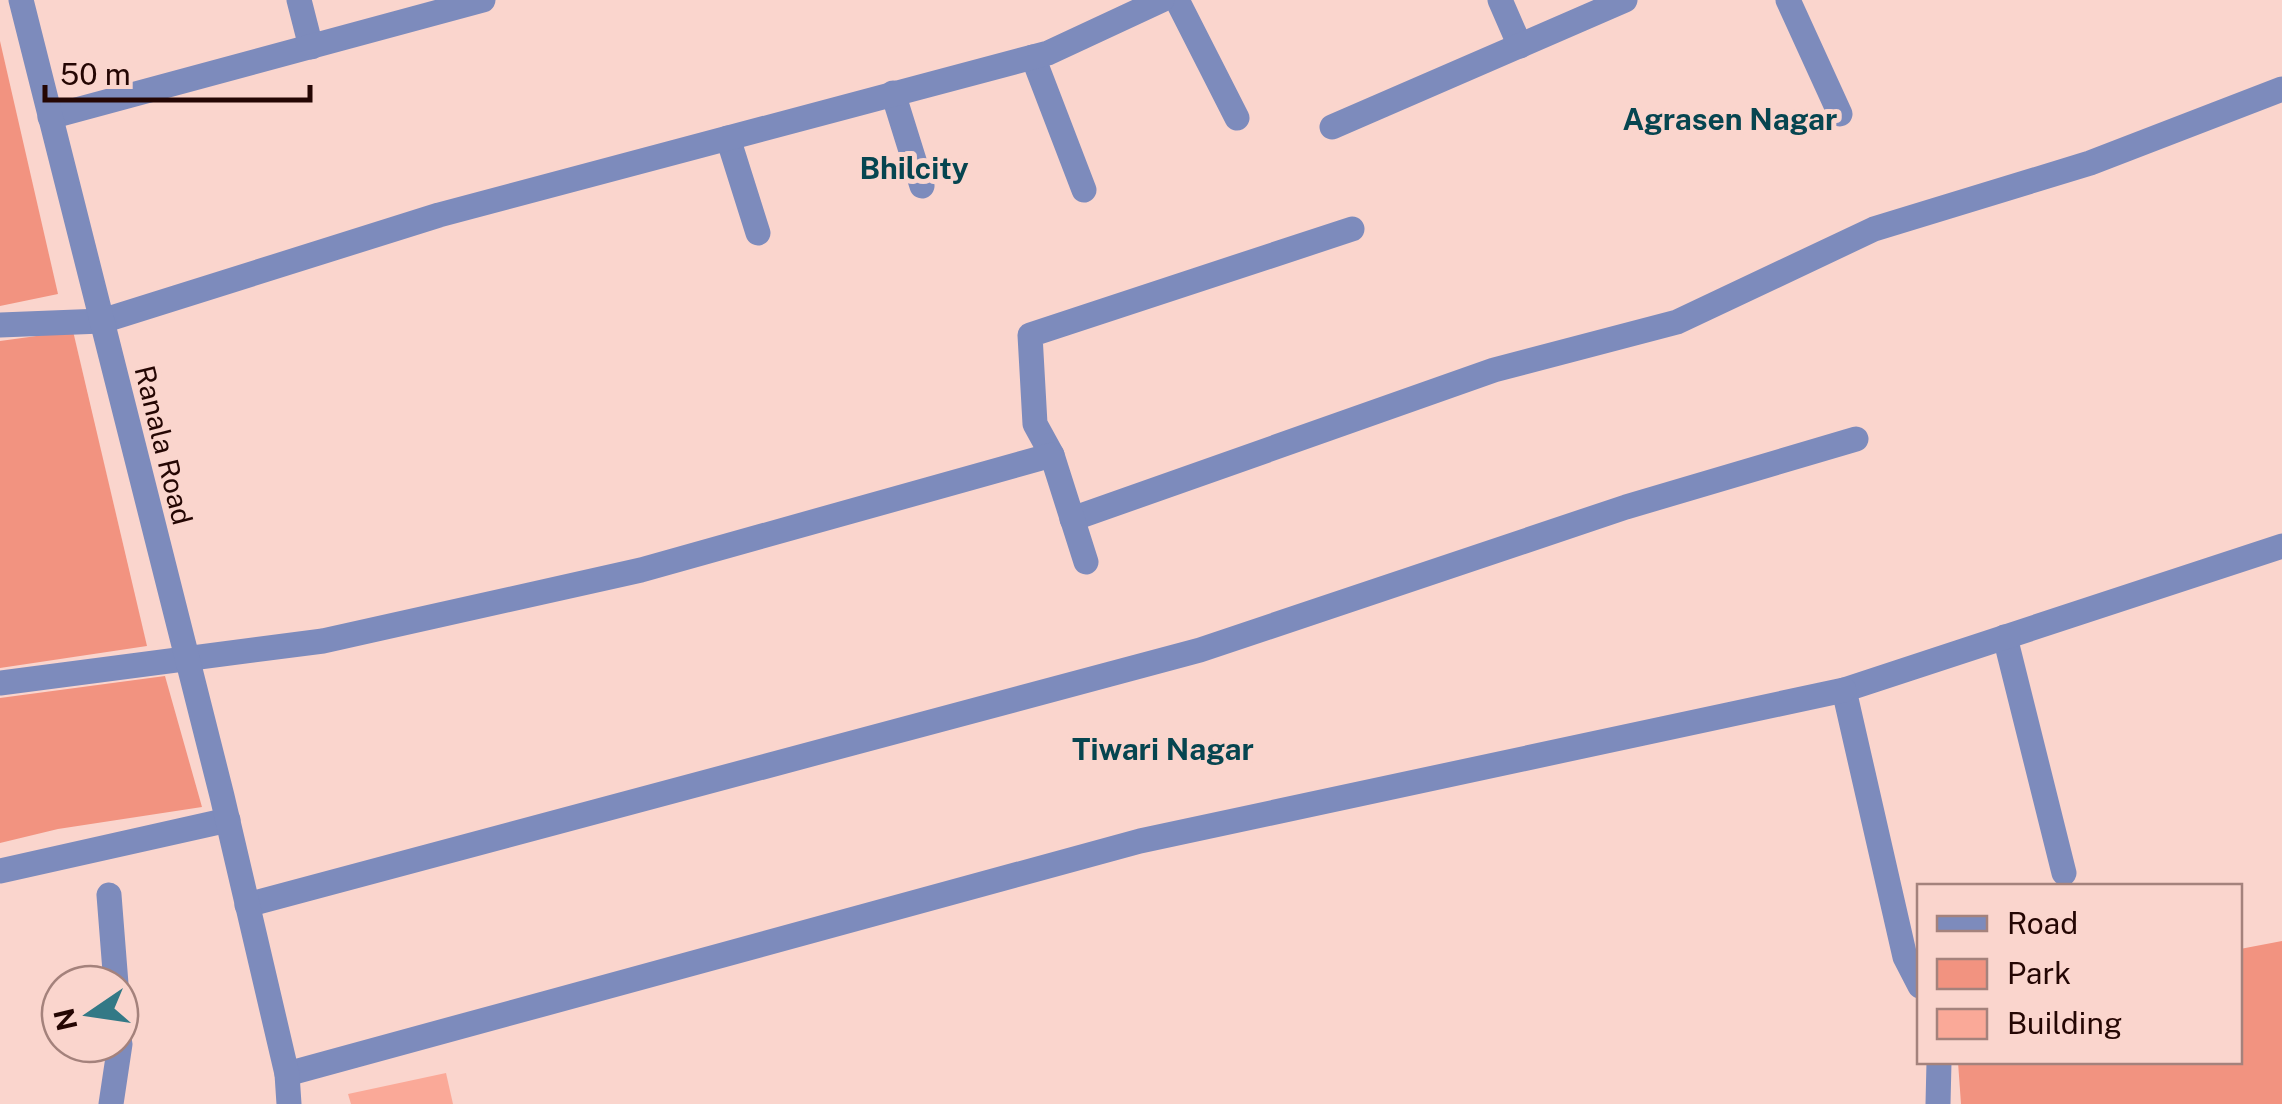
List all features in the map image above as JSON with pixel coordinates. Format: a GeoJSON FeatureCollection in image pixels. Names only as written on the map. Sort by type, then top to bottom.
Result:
{"type":"FeatureCollection","features":[{"type":"Feature","properties":{"kind":"street","name":"Ranala Road"},"geometry":{"type":"LineString","coordinates":[[20,0],[228,820],[287,1074],[289,1104]]}},
{"type":"Feature","properties":{"kind":"street"},"geometry":{"type":"LineString","coordinates":[[299,0],[311,46]]}},
{"type":"Feature","properties":{"kind":"street"},"geometry":{"type":"LineString","coordinates":[[50,117],[483,0]]}},
{"type":"Feature","properties":{"kind":"street"},"geometry":{"type":"LineString","coordinates":[[0,325],[102,320],[439,214],[1033,56],[1162,0]]}},
{"type":"Feature","properties":{"kind":"street"},"geometry":{"type":"LineString","coordinates":[[1177,0],[1237,118]]}},
{"type":"Feature","properties":{"kind":"street"},"geometry":{"type":"LineString","coordinates":[[1500,0],[1520,46]]}},
{"type":"Feature","properties":{"kind":"street"},"geometry":{"type":"LineString","coordinates":[[1332,127],[1625,0]]}},
{"type":"Feature","properties":{"kind":"street"},"geometry":{"type":"LineString","coordinates":[[1788,0],[1840,114]]}},
{"type":"Feature","properties":{"kind":"street"},"geometry":{"type":"LineString","coordinates":[[1033,56],[1084,190]]}},
{"type":"Feature","properties":{"kind":"street"},"geometry":{"type":"LineString","coordinates":[[1072,519],[1494,370],[1677,322],[1874,229],[2090,163],[2282,89]]}},
{"type":"Feature","properties":{"kind":"street"},"geometry":{"type":"LineString","coordinates":[[893,93],[922,186]]}},
{"type":"Feature","properties":{"kind":"street"},"geometry":{"type":"LineString","coordinates":[[728,138],[758,233]]}},
{"type":"Feature","properties":{"kind":"street"},"geometry":{"type":"LineString","coordinates":[[1086,562],[1052,455],[1035,424],[1030,335],[1352,229]]}},
{"type":"Feature","properties":{"kind":"street"},"geometry":{"type":"LineString","coordinates":[[248,904],[1200,650],[1626,507],[1856,440]]}},
{"type":"Feature","properties":{"kind":"street"},"geometry":{"type":"LineString","coordinates":[[0,683],[324,642],[641,570],[1052,455]]}},
{"type":"Feature","properties":{"kind":"street"},"geometry":{"type":"LineString","coordinates":[[287,1074],[1140,841],[1844,690],[2282,546]]}},
{"type":"Feature","properties":{"kind":"street"},"geometry":{"type":"LineString","coordinates":[[2006,637],[2064,873]]}},
{"type":"Feature","properties":{"kind":"street"},"geometry":{"type":"LineString","coordinates":[[1844,690],[1905,957],[1917,980]]}},
{"type":"Feature","properties":{"kind":"street"},"geometry":{"type":"LineString","coordinates":[[0,871],[228,820]]}},
{"type":"Feature","properties":{"kind":"street"},"geometry":{"type":"LineString","coordinates":[[109,895],[114,964]]}},
{"type":"Feature","properties":{"kind":"street"},"geometry":{"type":"LineString","coordinates":[[111,1104],[117,1064]]}},
{"type":"Feature","properties":{"kind":"street"},"geometry":{"type":"LineString","coordinates":[[1938,1104],[1939,1064]]}},
{"type":"Feature","properties":{"kind":"green space"},"geometry":{"type":"Polygon","coordinates":[[[0,41],[58,294],[0,306],[0,41]]]}},
{"type":"Feature","properties":{"kind":"green space"},"geometry":{"type":"Polygon","coordinates":[[[73,331],[147,646],[0,668],[0,341],[73,331]]]}},
{"type":"Feature","properties":{"kind":"green space"},"geometry":{"type":"Polygon","coordinates":[[[165,676],[202,807],[58,829],[0,843],[0,698],[165,676]]]}},
{"type":"Feature","properties":{"kind":"green space"},"geometry":{"type":"Polygon","coordinates":[[[2282,941],[2282,1104],[1961,1104],[1958,1064],[2242,1064],[2242,949],[2282,941]]]}},
{"type":"Feature","properties":{"kind":"building"},"geometry":{"type":"Polygon","coordinates":[[[446,1073],[453,1104],[351,1104],[348,1094],[446,1073]]]}},
{"type":"Feature","properties":{"kind":"district","name":"Agrasen Nagar"},"geometry":{"type":"Point","coordinates":[1730,119]}},
{"type":"Feature","properties":{"kind":"district","name":"Bhilcity"},"geometry":{"type":"Point","coordinates":[914,168]}},
{"type":"Feature","properties":{"kind":"district","name":"Tiwari Nagar"},"geometry":{"type":"Point","coordinates":[1163,749]}}]}
